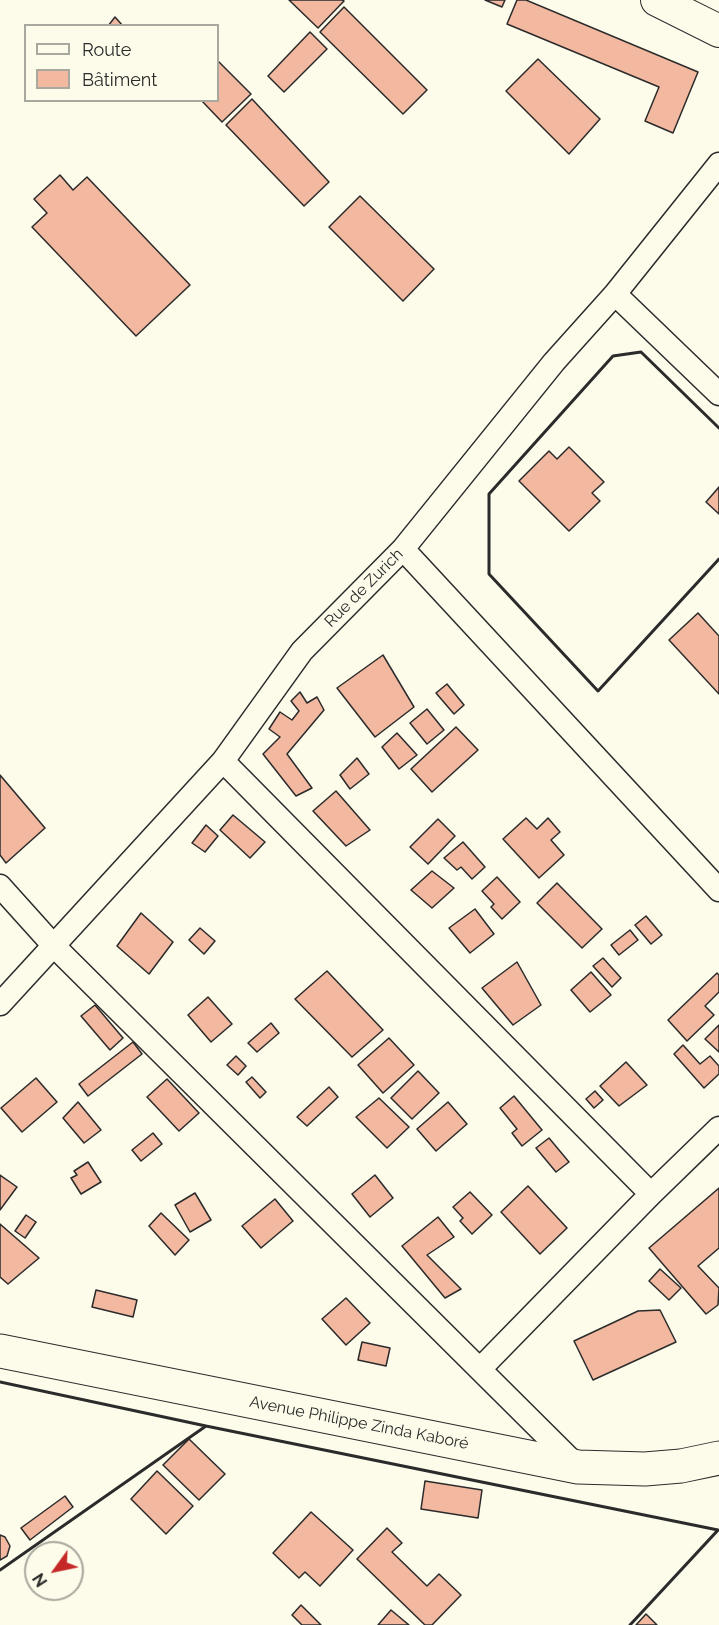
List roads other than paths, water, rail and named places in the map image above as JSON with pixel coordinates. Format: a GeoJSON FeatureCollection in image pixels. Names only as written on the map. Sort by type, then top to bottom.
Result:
{"type":"FeatureCollection","features":[{"type":"Feature","properties":{"kind":"main road","name":"Avenue Philippe Zinda Kaboré"},"geometry":{"type":"LineString","coordinates":[[0,1351],[578,1467],[663,1468],[719,1458]]}},
{"type":"Feature","properties":{"kind":"street"},"geometry":{"type":"LineString","coordinates":[[657,0],[719,31]]}},
{"type":"Feature","properties":{"kind":"street","name":"Rue de Zurich"},"geometry":{"type":"LineString","coordinates":[[0,1004],[223,761],[302,651],[403,549],[554,362],[615,294],[719,164]]}},
{"type":"Feature","properties":{"kind":"street"},"geometry":{"type":"LineString","coordinates":[[615,294],[719,394]]}},
{"type":"Feature","properties":{"kind":"street"},"geometry":{"type":"LineString","coordinates":[[403,549],[719,890]]}},
{"type":"Feature","properties":{"kind":"street"},"geometry":{"type":"LineString","coordinates":[[223,761],[651,1194]]}},
{"type":"Feature","properties":{"kind":"street"},"geometry":{"type":"LineString","coordinates":[[0,886],[53,945],[578,1467]]}},
{"type":"Feature","properties":{"kind":"street"},"geometry":{"type":"LineString","coordinates":[[480,1369],[651,1194],[719,1128]]}}]}
